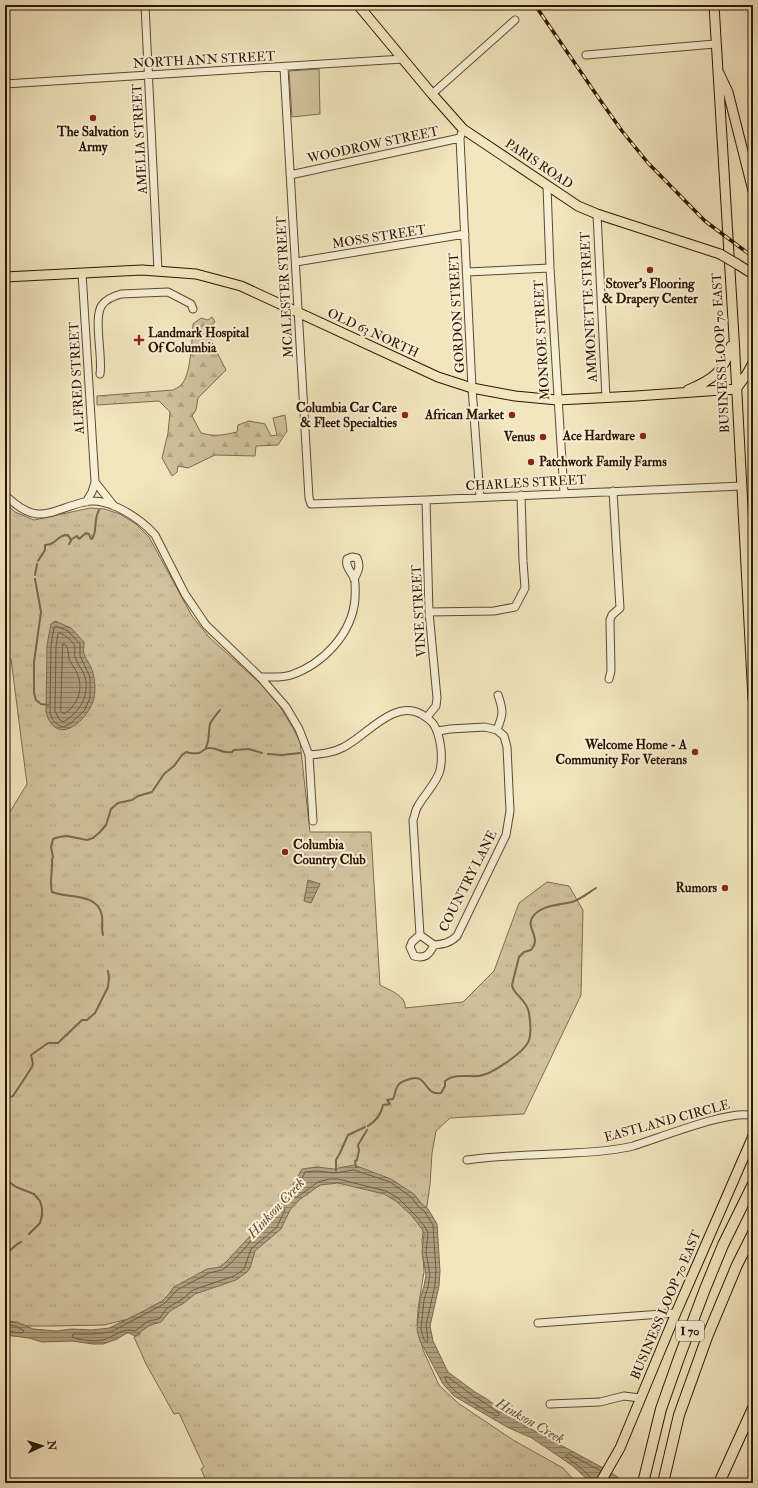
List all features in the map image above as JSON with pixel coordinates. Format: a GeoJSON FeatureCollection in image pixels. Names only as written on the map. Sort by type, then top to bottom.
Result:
{"type":"FeatureCollection","features":[{"type":"Feature","properties":{"kind":"highway","name":"I 70"},"geometry":{"type":"LineString","coordinates":[[643,1483],[661,1409],[679,1358],[720,1251],[753,1184]]}},
{"type":"Feature","properties":{"kind":"highway","name":"I 70"},"geometry":{"type":"LineString","coordinates":[[663,1483],[680,1414],[707,1337],[736,1265],[753,1233]]}},
{"type":"Feature","properties":{"kind":"highway"},"geometry":{"type":"LineString","coordinates":[[719,1483],[753,1408]]}},
{"type":"Feature","properties":{"kind":"main road","name":"PARIS ROAD"},"geometry":{"type":"LineString","coordinates":[[358,5],[463,129],[578,206],[597,214],[720,254],[753,274]]}},
{"type":"Feature","properties":{"kind":"main road","name":"BUSINESS LOOP 70 EAST"},"geometry":{"type":"LineString","coordinates":[[714,5],[715,44],[752,645],[753,699]]}},
{"type":"Feature","properties":{"kind":"main road"},"geometry":{"type":"LineString","coordinates":[[717,68],[728,92],[753,191]]}},
{"type":"Feature","properties":{"kind":"main road","name":"OLD 63 NORTH"},"geometry":{"type":"LineString","coordinates":[[5,277],[158,271],[196,274],[241,286],[438,377],[472,388],[515,396],[558,400],[736,389]]}},
{"type":"Feature","properties":{"kind":"main road"},"geometry":{"type":"LineString","coordinates":[[681,393],[700,385],[716,375],[728,356],[734,337]]}},
{"type":"Feature","properties":{"kind":"main road"},"geometry":{"type":"LineString","coordinates":[[736,389],[753,363]]}},
{"type":"Feature","properties":{"kind":"main road","name":"BUSINESS LOOP 70 EAST"},"geometry":{"type":"LineString","coordinates":[[600,1483],[620,1448],[676,1313],[753,1136]]}},
{"type":"Feature","properties":{"kind":"street","name":"AMELIA STREET"},"geometry":{"type":"LineString","coordinates":[[145,5],[158,271]]}},
{"type":"Feature","properties":{"kind":"street"},"geometry":{"type":"LineString","coordinates":[[432,94],[515,20]]}},
{"type":"Feature","properties":{"kind":"street"},"geometry":{"type":"LineString","coordinates":[[586,55],[715,44]]}},
{"type":"Feature","properties":{"kind":"street","name":"NORTH ANN STREET"},"geometry":{"type":"LineString","coordinates":[[5,84],[284,68],[403,59]]}},
{"type":"Feature","properties":{"kind":"street","name":"MCALESTER STREET"},"geometry":{"type":"LineString","coordinates":[[284,68],[309,498],[312,504]]}},
{"type":"Feature","properties":{"kind":"street","name":"GORDON STREET"},"geometry":{"type":"LineString","coordinates":[[463,129],[460,138],[466,272],[472,388],[480,497]]}},
{"type":"Feature","properties":{"kind":"street","name":"WOODROW STREET"},"geometry":{"type":"LineString","coordinates":[[290,175],[460,138]]}},
{"type":"Feature","properties":{"kind":"street","name":"MONROE STREET"},"geometry":{"type":"LineString","coordinates":[[547,186],[550,268],[564,493]]}},
{"type":"Feature","properties":{"kind":"street","name":"AMMONETTE STREET"},"geometry":{"type":"LineString","coordinates":[[597,214],[606,398]]}},
{"type":"Feature","properties":{"kind":"street","name":"MOSS STREET"},"geometry":{"type":"LineString","coordinates":[[296,262],[465,234]]}},
{"type":"Feature","properties":{"kind":"street"},"geometry":{"type":"LineString","coordinates":[[466,272],[550,268]]}},
{"type":"Feature","properties":{"kind":"street","name":"ALFRED STREET"},"geometry":{"type":"LineString","coordinates":[[82,273],[95,482],[92,492],[86,502]]}},
{"type":"Feature","properties":{"kind":"street"},"geometry":{"type":"LineString","coordinates":[[100,374],[101,360],[98,316],[101,306],[113,296],[121,294],[168,292],[191,304],[193,309]]}},
{"type":"Feature","properties":{"kind":"street"},"geometry":{"type":"LineString","coordinates":[[95,482],[114,506]]}},
{"type":"Feature","properties":{"kind":"street","name":"CHARLES STREET"},"geometry":{"type":"LineString","coordinates":[[312,504],[742,486]]}},
{"type":"Feature","properties":{"kind":"street"},"geometry":{"type":"LineString","coordinates":[[609,679],[612,671],[610,620],[612,615],[620,608],[613,491]]}},
{"type":"Feature","properties":{"kind":"street"},"geometry":{"type":"LineString","coordinates":[[5,495],[24,510],[34,514],[53,513],[86,502],[114,506],[131,514],[143,522],[154,535],[185,594],[206,625],[260,677],[286,707],[299,729],[308,755],[313,821]]}},
{"type":"Feature","properties":{"kind":"street"},"geometry":{"type":"LineString","coordinates":[[429,612],[494,612],[515,607],[525,588],[521,495]]}},
{"type":"Feature","properties":{"kind":"street","name":"VINE STREET"},"geometry":{"type":"LineString","coordinates":[[426,500],[429,612],[437,698],[436,706],[427,717]]}},
{"type":"Feature","properties":{"kind":"street"},"geometry":{"type":"LineString","coordinates":[[260,677],[290,675],[311,665],[327,654],[347,628],[355,600],[354,579]]}},
{"type":"Feature","properties":{"kind":"street"},"geometry":{"type":"LineString","coordinates":[[308,755],[335,751],[345,747],[391,714],[402,710],[415,710],[433,722],[438,731],[450,728],[485,727],[497,730],[503,715],[503,708],[498,695]]}},
{"type":"Feature","properties":{"kind":"street","name":"COUNTRY LANE"},"geometry":{"type":"LineString","coordinates":[[438,731],[442,761],[440,772],[417,807],[413,820],[420,935],[434,946],[450,942],[457,936],[506,835],[510,811],[507,747],[504,736],[497,730]]}},
{"type":"Feature","properties":{"kind":"street"},"geometry":{"type":"LineString","coordinates":[[420,935],[412,942],[410,947],[414,956],[420,958],[425,957],[434,946]]}},
{"type":"Feature","properties":{"kind":"street","name":"EASTLAND CIRCLE"},"geometry":{"type":"LineString","coordinates":[[467,1160],[608,1151],[634,1146],[676,1131],[726,1117],[739,1114],[753,1116]]}},
{"type":"Feature","properties":{"kind":"street"},"geometry":{"type":"LineString","coordinates":[[538,1323],[676,1313]]}},
{"type":"Feature","properties":{"kind":"street"},"geometry":{"type":"LineString","coordinates":[[550,1404],[600,1402],[624,1396],[640,1398]]}},
{"type":"Feature","properties":{"kind":"green space"},"geometry":{"type":"Polygon","coordinates":[[[319,69],[320,114],[292,117],[289,71],[319,69]]]}},
{"type":"Feature","properties":{"kind":"green space"},"geometry":{"type":"Polygon","coordinates":[[[212,317],[215,322],[205,329],[226,370],[198,398],[196,410],[192,416],[201,433],[219,435],[237,432],[238,425],[249,421],[265,424],[271,436],[277,435],[273,418],[285,415],[287,431],[278,445],[256,446],[255,456],[215,455],[188,468],[178,466],[177,472],[172,476],[162,458],[168,433],[170,412],[159,401],[97,405],[97,396],[173,390],[181,385],[187,374],[189,365],[193,324],[201,318],[208,320],[212,317]]]}},
{"type":"Feature","properties":{"kind":"green space","name":"Columbia Country Club"},"geometry":{"type":"Polygon","coordinates":[[[5,503],[15,512],[34,520],[90,508],[104,509],[120,514],[136,524],[149,537],[192,616],[209,637],[262,685],[279,705],[293,728],[300,742],[310,832],[371,832],[380,985],[400,997],[405,1004],[405,1008],[463,1002],[494,971],[519,903],[547,882],[569,886],[583,910],[581,995],[524,1114],[450,1118],[436,1131],[422,1240],[424,1272],[417,1324],[423,1350],[439,1385],[458,1403],[513,1440],[563,1468],[575,1481],[573,1483],[207,1483],[201,1469],[204,1467],[179,1413],[174,1414],[146,1364],[134,1337],[140,1334],[133,1318],[104,1325],[15,1326],[5,1322],[5,874],[8,871],[8,815],[27,784],[11,659],[5,653],[5,503]]]}},
{"type":"Feature","properties":{"kind":"water"},"geometry":{"type":"Polygon","coordinates":[[[55,621],[71,628],[84,642],[84,654],[92,669],[95,682],[94,698],[88,711],[77,724],[63,730],[57,728],[51,723],[46,712],[47,645],[51,624],[55,621]]]}},
{"type":"Feature","properties":{"kind":"water"},"geometry":{"type":"Polygon","coordinates":[[[308,880],[320,884],[311,903],[304,901],[308,880]]]}},
{"type":"Feature","properties":{"kind":"water","name":"Hinkson Creek"},"geometry":{"type":"Polygon","coordinates":[[[354,1165],[391,1179],[414,1194],[428,1209],[437,1224],[440,1271],[439,1286],[430,1326],[433,1341],[448,1372],[512,1418],[605,1469],[627,1483],[591,1483],[573,1466],[532,1438],[507,1427],[454,1396],[443,1384],[420,1341],[417,1330],[420,1299],[426,1275],[422,1252],[424,1234],[422,1229],[412,1216],[396,1201],[384,1194],[338,1183],[320,1185],[299,1200],[290,1210],[281,1229],[255,1251],[250,1268],[247,1272],[236,1280],[195,1294],[184,1303],[170,1311],[161,1322],[150,1325],[135,1336],[127,1333],[117,1339],[103,1344],[93,1344],[72,1341],[42,1342],[29,1338],[5,1335],[5,1321],[17,1322],[33,1329],[57,1331],[72,1329],[92,1330],[109,1328],[142,1312],[162,1301],[174,1287],[207,1269],[220,1267],[227,1261],[252,1234],[260,1222],[284,1201],[302,1169],[317,1167],[334,1169],[354,1165]]]}},
{"type":"Feature","properties":{"kind":"waterway"},"geometry":{"type":"LineString","coordinates":[[69,544],[72,539],[77,536],[79,539],[86,533],[89,534],[92,539],[95,532],[96,517],[99,510]]}},
{"type":"Feature","properties":{"kind":"waterway"},"geometry":{"type":"LineString","coordinates":[[38,561],[45,550],[45,545],[48,545],[66,535],[68,535],[71,540]]}},
{"type":"Feature","properties":{"kind":"waterway"},"geometry":{"type":"LineString","coordinates":[[35,575],[37,564]]}},
{"type":"Feature","properties":{"kind":"waterway"},"geometry":{"type":"LineString","coordinates":[[35,579],[41,612],[34,662],[34,693],[36,700],[41,704],[48,705]]}},
{"type":"Feature","properties":{"kind":"waterway"},"geometry":{"type":"LineString","coordinates":[[206,747],[210,724],[220,710]]}},
{"type":"Feature","properties":{"kind":"waterway"},"geometry":{"type":"LineString","coordinates":[[103,935],[102,916],[95,903],[82,898],[52,892],[51,880],[53,857],[51,847],[53,839],[67,836],[87,840],[93,838],[106,825],[111,809],[118,803],[132,800],[138,796],[152,792],[164,774],[174,766],[186,752],[199,753],[208,748],[213,748],[223,752],[249,749],[262,753]]}},
{"type":"Feature","properties":{"kind":"waterway"},"geometry":{"type":"LineString","coordinates":[[268,754],[282,755],[300,753]]}},
{"type":"Feature","properties":{"kind":"waterway"},"geometry":{"type":"LineString","coordinates":[[368,1126],[378,1117],[383,1105],[390,1104],[387,1100],[393,1099],[397,1087],[403,1082],[414,1078],[419,1079],[431,1091],[441,1093],[445,1086],[445,1081],[457,1076],[484,1075],[507,1062],[521,1051],[530,1037],[529,1013],[526,1004],[515,992],[512,985],[519,957],[524,952],[531,950],[534,945],[535,937],[531,926],[532,918],[540,910],[575,901],[596,888]]}},
{"type":"Feature","properties":{"kind":"waterway"},"geometry":{"type":"LineString","coordinates":[[5,1095],[10,1097],[13,1096],[32,1067],[33,1064],[31,1055],[48,1043],[58,1043],[82,1020],[87,1020],[95,1013],[108,987],[108,971]]}},
{"type":"Feature","properties":{"kind":"waterway"},"geometry":{"type":"LineString","coordinates":[[336,1171],[336,1160],[348,1135],[365,1127]]}},
{"type":"Feature","properties":{"kind":"waterway"},"geometry":{"type":"LineString","coordinates":[[356,1167],[355,1161],[357,1160],[359,1150],[358,1145],[367,1130]]}},
{"type":"Feature","properties":{"kind":"waterway"},"geometry":{"type":"LineString","coordinates":[[5,1179],[16,1187],[34,1194],[40,1201],[42,1208],[40,1223],[29,1234]]}},
{"type":"Feature","properties":{"kind":"waterway"},"geometry":{"type":"LineString","coordinates":[[5,1254],[21,1242]]}},
{"type":"Feature","properties":{"kind":"railway"},"geometry":{"type":"LineString","coordinates":[[535,5],[622,131],[648,163],[705,221],[753,257]]}},
{"type":"Feature","properties":{"kind":"place","name":"The Salvation Army"},"geometry":{"type":"Point","coordinates":[93,118]}},
{"type":"Feature","properties":{"kind":"place","name":"Stover's Flooring & Drapery Center"},"geometry":{"type":"Point","coordinates":[650,270]}},
{"type":"Feature","properties":{"kind":"place","name":"Landmark Hospital Of Columbia"},"geometry":{"type":"Point","coordinates":[139,340]}},
{"type":"Feature","properties":{"kind":"place","name":"Columbia Car Care & Fleet Specialties"},"geometry":{"type":"Point","coordinates":[405,415]}},
{"type":"Feature","properties":{"kind":"place","name":"African Market"},"geometry":{"type":"Point","coordinates":[512,415]}},
{"type":"Feature","properties":{"kind":"place","name":"Ace Hardware"},"geometry":{"type":"Point","coordinates":[643,436]}},
{"type":"Feature","properties":{"kind":"place","name":"Venus"},"geometry":{"type":"Point","coordinates":[543,437]}},
{"type":"Feature","properties":{"kind":"place","name":"Patchwork Family Farms"},"geometry":{"type":"Point","coordinates":[531,462]}},
{"type":"Feature","properties":{"kind":"place","name":"Welcome Home - A Community For Veterans"},"geometry":{"type":"Point","coordinates":[695,752]}},
{"type":"Feature","properties":{"kind":"place","name":"Columbia Country Club"},"geometry":{"type":"Point","coordinates":[285,852]}},
{"type":"Feature","properties":{"kind":"place","name":"Rumors"},"geometry":{"type":"Point","coordinates":[725,888]}}]}
